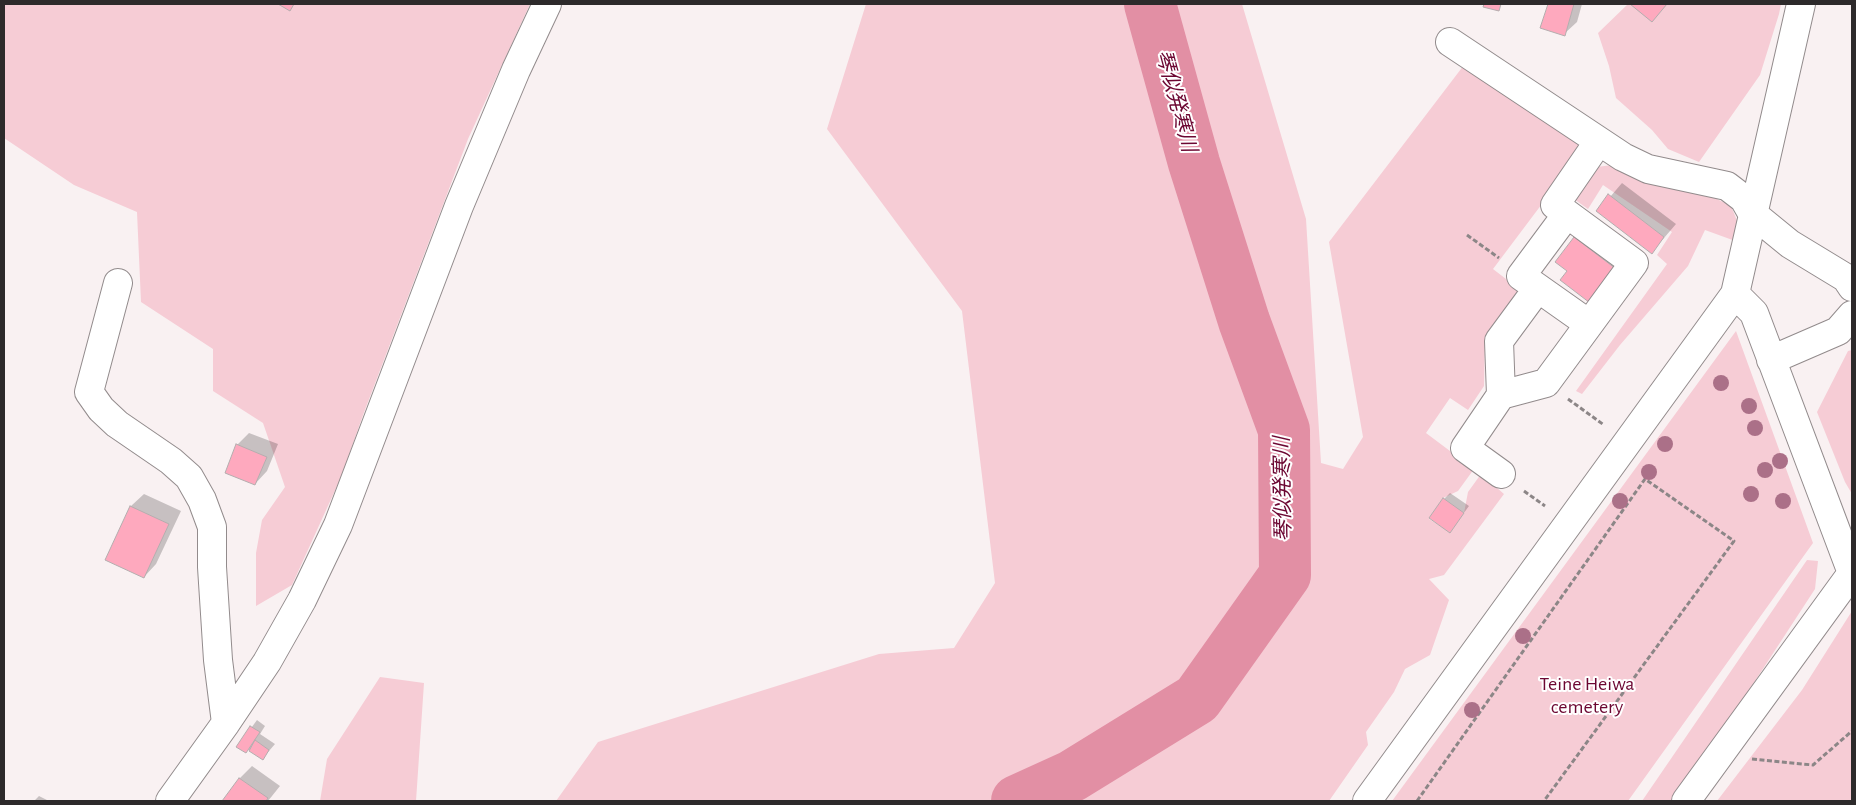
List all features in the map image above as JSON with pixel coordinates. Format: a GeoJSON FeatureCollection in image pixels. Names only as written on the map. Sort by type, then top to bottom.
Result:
{"type":"FeatureCollection","features":[{"type":"Feature","properties":{"kind":"street"},"geometry":{"type":"LineString","coordinates":[[170,801],[226,723],[271,654],[302,600],[338,525],[459,206],[516,70],[547,4]]}},
{"type":"Feature","properties":{"kind":"street"},"geometry":{"type":"LineString","coordinates":[[1367,801],[1735,294],[1801,4]]}},
{"type":"Feature","properties":{"kind":"street"},"geometry":{"type":"LineString","coordinates":[[1450,42],[1623,157],[1648,169],[1727,186],[1744,198],[1752,213],[1790,244],[1846,278],[1852,287]]}},
{"type":"Feature","properties":{"kind":"street"},"geometry":{"type":"LineString","coordinates":[[1501,395],[1546,383],[1634,263],[1555,205],[1599,141]]}},
{"type":"Feature","properties":{"kind":"street"},"geometry":{"type":"LineString","coordinates":[[1567,214],[1521,276],[1589,324]]}},
{"type":"Feature","properties":{"kind":"street"},"geometry":{"type":"LineString","coordinates":[[118,283],[89,392],[100,409],[117,424],[171,461],[189,477],[202,500],[212,526],[212,567],[218,660],[226,723]]}},
{"type":"Feature","properties":{"kind":"street"},"geometry":{"type":"LineString","coordinates":[[1511,481],[1465,448],[1501,395],[1499,341],[1538,288]]}},
{"type":"Feature","properties":{"kind":"street"},"geometry":{"type":"LineString","coordinates":[[1686,801],[1852,573],[1754,313],[1735,294]]}},
{"type":"Feature","properties":{"kind":"street"},"geometry":{"type":"LineString","coordinates":[[1771,360],[1823,339],[1838,330],[1852,316]]}},
{"type":"Feature","properties":{"kind":"path"},"geometry":{"type":"LineString","coordinates":[[1466,235],[1497,257]]}},
{"type":"Feature","properties":{"kind":"path"},"geometry":{"type":"LineString","coordinates":[[1574,404],[1610,430]]}},
{"type":"Feature","properties":{"kind":"path"},"geometry":{"type":"LineString","coordinates":[[1417,801],[1645,479],[1734,541],[1544,801]]}},
{"type":"Feature","properties":{"kind":"path"},"geometry":{"type":"LineString","coordinates":[[1511,481],[1551,511]]}},
{"type":"Feature","properties":{"kind":"path"},"geometry":{"type":"LineString","coordinates":[[1719,756],[1814,765],[1852,731]]}},
{"type":"Feature","properties":{"kind":"green space"},"geometry":{"type":"Polygon","coordinates":[[[4,4],[530,4],[468,139],[342,475],[292,585],[256,606],[256,553],[262,520],[285,487],[263,423],[213,391],[213,349],[141,302],[137,212],[74,185],[4,138],[4,4]]]}},
{"type":"Feature","properties":{"kind":"green space"},"geometry":{"type":"Polygon","coordinates":[[[866,4],[1242,4],[1306,219],[1321,463],[1343,469],[1363,437],[1329,242],[1464,65],[1578,141],[1578,156],[1493,269],[1519,289],[1518,296],[1485,341],[1484,386],[1468,410],[1450,398],[1426,433],[1474,469],[1458,491],[1443,498],[1429,519],[1450,532],[1464,513],[1468,492],[1481,474],[1504,494],[1444,575],[1429,579],[1449,600],[1430,655],[1405,669],[1394,692],[1366,732],[1368,745],[1329,801],[556,801],[598,742],[879,654],[954,648],[995,583],[962,311],[827,129],[866,4]]]}},
{"type":"Feature","properties":{"kind":"green space"},"geometry":{"type":"Polygon","coordinates":[[[1628,4],[1781,4],[1760,75],[1699,162],[1668,149],[1652,130],[1616,98],[1609,66],[1598,33],[1628,4]]]}},
{"type":"Feature","properties":{"kind":"green space"},"geometry":{"type":"Polygon","coordinates":[[[1613,165],[1656,185],[1711,196],[1731,206],[1738,223],[1738,242],[1705,230],[1688,266],[1620,345],[1582,394],[1576,391],[1667,264],[1657,255],[1672,232],[1603,185],[1588,209],[1574,199],[1596,167],[1613,165]]]}},
{"type":"Feature","properties":{"kind":"green space","name":"Teine Heiwa cemetery"},"geometry":{"type":"Polygon","coordinates":[[[1736,331],[1813,543],[1628,801],[1392,801],[1736,331]]]}},
{"type":"Feature","properties":{"kind":"green space"},"geometry":{"type":"Polygon","coordinates":[[[1852,350],[1852,494],[1845,482],[1817,412],[1848,351],[1852,350]]]}},
{"type":"Feature","properties":{"kind":"green space"},"geometry":{"type":"Polygon","coordinates":[[[1807,560],[1818,561],[1815,589],[1710,750],[1671,801],[1642,801],[1807,560]]]}},
{"type":"Feature","properties":{"kind":"green space"},"geometry":{"type":"Polygon","coordinates":[[[1852,611],[1852,801],[1717,801],[1802,690],[1852,611]]]}},
{"type":"Feature","properties":{"kind":"green space"},"geometry":{"type":"Polygon","coordinates":[[[380,677],[424,683],[416,801],[320,801],[327,759],[380,677]]]}},
{"type":"Feature","properties":{"kind":"building"},"geometry":{"type":"Polygon","coordinates":[[[278,4],[294,4],[290,11],[278,4]]]}},
{"type":"Feature","properties":{"kind":"building"},"geometry":{"type":"Polygon","coordinates":[[[1484,4],[1501,4],[1499,11],[1483,7],[1484,4]]]}},
{"type":"Feature","properties":{"kind":"building"},"geometry":{"type":"Polygon","coordinates":[[[1548,4],[1574,4],[1565,36],[1540,28],[1548,4]]]}},
{"type":"Feature","properties":{"kind":"building"},"geometry":{"type":"Polygon","coordinates":[[[1630,4],[1667,4],[1652,22],[1630,4]]]}},
{"type":"Feature","properties":{"kind":"building"},"geometry":{"type":"Polygon","coordinates":[[[1608,194],[1664,237],[1652,254],[1596,211],[1608,194]]]}},
{"type":"Feature","properties":{"kind":"building"},"geometry":{"type":"Polygon","coordinates":[[[1574,237],[1620,272],[1594,306],[1560,280],[1567,271],[1555,262],[1574,237]]]}},
{"type":"Feature","properties":{"kind":"building"},"geometry":{"type":"Polygon","coordinates":[[[236,444],[267,457],[255,485],[225,473],[236,444]]]}},
{"type":"Feature","properties":{"kind":"building"},"geometry":{"type":"Polygon","coordinates":[[[1443,498],[1464,513],[1450,533],[1429,518],[1443,498]]]}},
{"type":"Feature","properties":{"kind":"building"},"geometry":{"type":"Polygon","coordinates":[[[130,506],[169,524],[144,578],[105,560],[130,506]]]}},
{"type":"Feature","properties":{"kind":"building"},"geometry":{"type":"Polygon","coordinates":[[[250,726],[260,732],[246,753],[236,747],[250,726]]]}},
{"type":"Feature","properties":{"kind":"building"},"geometry":{"type":"Polygon","coordinates":[[[255,740],[269,750],[263,760],[249,751],[255,740]]]}},
{"type":"Feature","properties":{"kind":"building"},"geometry":{"type":"Polygon","coordinates":[[[239,778],[268,798],[266,801],[222,801],[239,778]]]}},
{"type":"Feature","properties":{"kind":"waterway","name":"琴似発寒川"},"geometry":{"type":"LineString","coordinates":[[1017,801],[1072,776],[1197,699],[1285,575],[1284,430],[1244,321],[1194,163],[1150,4]]}}]}
